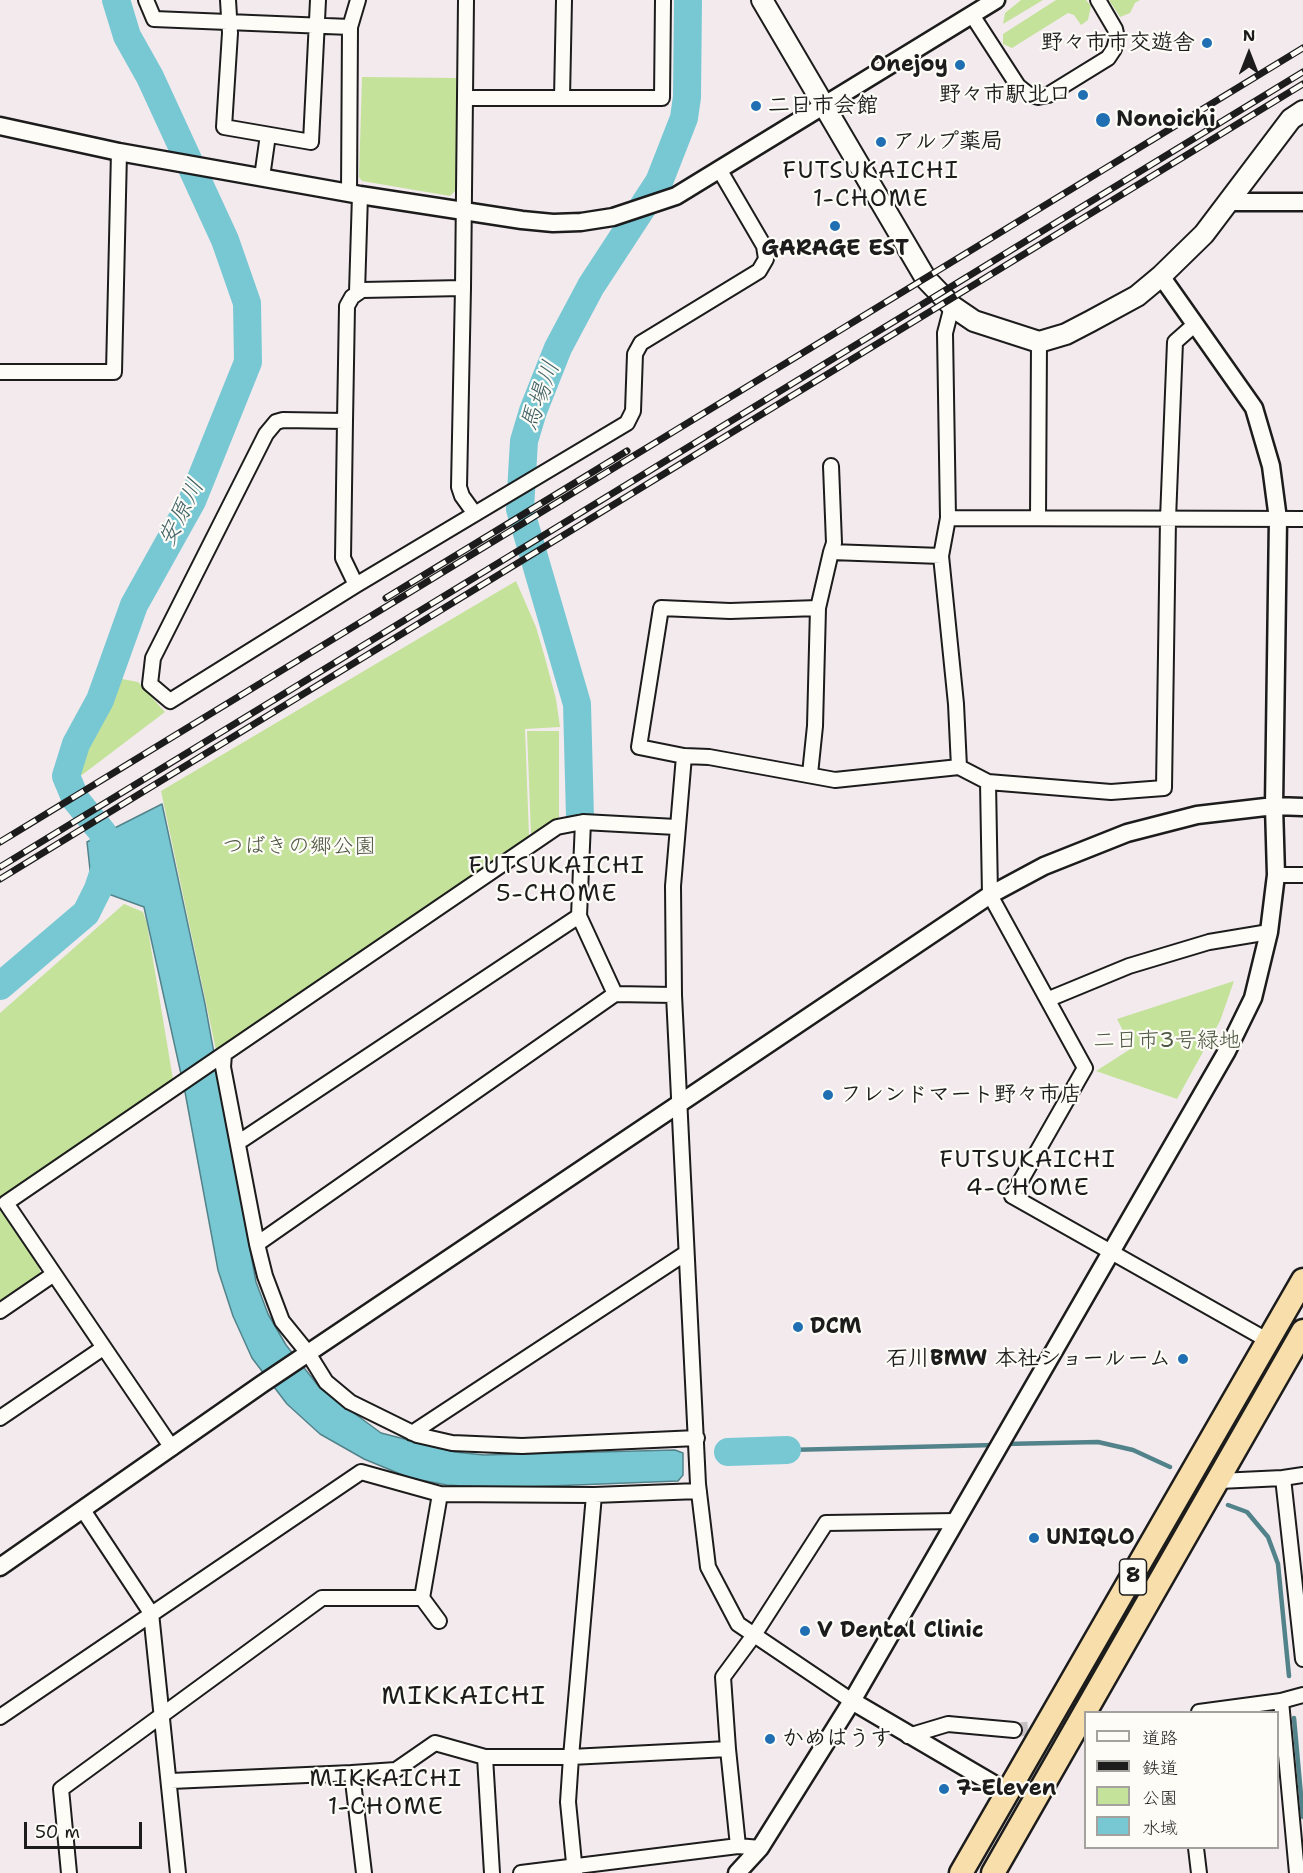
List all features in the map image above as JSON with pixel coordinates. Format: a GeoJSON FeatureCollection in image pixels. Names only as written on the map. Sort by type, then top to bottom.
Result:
{"type":"FeatureCollection","features":[{"type":"Feature","properties":{"kind":"highway","name":"8"},"geometry":{"type":"LineString","coordinates":[[962,1871],[1223,1423],[1267,1340],[1303,1280]]}},
{"type":"Feature","properties":{"kind":"highway","name":"8"},"geometry":{"type":"LineString","coordinates":[[1086,1711],[1303,1331]]}},
{"type":"Feature","properties":{"kind":"highway","name":"8"},"geometry":{"type":"LineString","coordinates":[[993,1873],[1084,1715]]}},
{"type":"Feature","properties":{"kind":"main road"},"geometry":{"type":"LineString","coordinates":[[762,0],[926,279],[952,306],[974,321],[1039,342],[1066,334],[1091,321],[1137,296],[1161,276],[1204,234],[1291,119],[1303,111]]}},
{"type":"Feature","properties":{"kind":"street"},"geometry":{"type":"LineString","coordinates":[[146,0],[154,19],[350,27]]}},
{"type":"Feature","properties":{"kind":"street"},"geometry":{"type":"LineString","coordinates":[[228,0],[224,127],[311,142],[318,0]]}},
{"type":"Feature","properties":{"kind":"street"},"geometry":{"type":"LineString","coordinates":[[357,292],[350,27],[358,0]]}},
{"type":"Feature","properties":{"kind":"street"},"geometry":{"type":"LineString","coordinates":[[466,0],[459,487],[462,496],[475,514]]}},
{"type":"Feature","properties":{"kind":"street"},"geometry":{"type":"LineString","coordinates":[[562,98],[564,0]]}},
{"type":"Feature","properties":{"kind":"street"},"geometry":{"type":"LineString","coordinates":[[465,98],[662,98],[663,0]]}},
{"type":"Feature","properties":{"kind":"street"},"geometry":{"type":"LineString","coordinates":[[0,126],[119,152],[354,194],[553,223],[581,222],[626,213],[676,196],[996,0]]}},
{"type":"Feature","properties":{"kind":"street"},"geometry":{"type":"LineString","coordinates":[[972,15],[1017,86],[1028,94],[1038,97],[1048,95],[1108,58],[1114,50],[1117,38],[1115,28],[1098,0]]}},
{"type":"Feature","properties":{"kind":"street"},"geometry":{"type":"LineString","coordinates":[[262,177],[268,135]]}},
{"type":"Feature","properties":{"kind":"street"},"geometry":{"type":"LineString","coordinates":[[0,372],[114,372],[119,152]]}},
{"type":"Feature","properties":{"kind":"street"},"geometry":{"type":"LineString","coordinates":[[345,421],[283,420],[270,427],[153,658],[150,684],[170,702],[356,585],[632,418],[635,354],[641,343],[759,271],[764,265],[766,259],[764,246],[719,170]]}},
{"type":"Feature","properties":{"kind":"street"},"geometry":{"type":"LineString","coordinates":[[1229,202],[1303,202]]}},
{"type":"Feature","properties":{"kind":"street"},"geometry":{"type":"LineString","coordinates":[[737,1873],[760,1848],[852,1701],[1227,1051],[1253,998],[1269,932],[1276,875],[1274,806],[1278,519],[1271,466],[1254,408],[1193,326],[1161,276]]}},
{"type":"Feature","properties":{"kind":"street"},"geometry":{"type":"LineString","coordinates":[[356,585],[343,558],[347,306],[357,292],[362,290],[463,288]]}},
{"type":"Feature","properties":{"kind":"street"},"geometry":{"type":"LineString","coordinates":[[952,306],[945,333],[948,518],[941,555],[956,704],[959,767]]}},
{"type":"Feature","properties":{"kind":"street"},"geometry":{"type":"LineString","coordinates":[[818,608],[730,611],[661,608],[639,747],[835,780],[959,767],[988,782],[1111,792],[1164,788],[1168,519],[1175,342],[1193,326]]}},
{"type":"Feature","properties":{"kind":"street"},"geometry":{"type":"LineString","coordinates":[[1038,518],[1039,342]]}},
{"type":"Feature","properties":{"kind":"street"},"geometry":{"type":"LineString","coordinates":[[810,774],[815,726],[818,608],[834,543],[831,466]]}},
{"type":"Feature","properties":{"kind":"street"},"geometry":{"type":"LineString","coordinates":[[948,518],[1303,519]]}},
{"type":"Feature","properties":{"kind":"street"},"geometry":{"type":"LineString","coordinates":[[831,552],[941,555]]}},
{"type":"Feature","properties":{"kind":"street"},"geometry":{"type":"LineString","coordinates":[[684,756],[676,827],[673,886],[674,995],[699,1487],[708,1567],[738,1624],[908,1736],[1009,1793]]}},
{"type":"Feature","properties":{"kind":"street"},"geometry":{"type":"LineString","coordinates":[[988,782],[990,895],[1085,1068],[1012,1196],[1267,1340]]}},
{"type":"Feature","properties":{"kind":"street"},"geometry":{"type":"LineString","coordinates":[[0,1567],[262,1384],[680,1106],[990,895],[1044,866],[1128,833],[1197,815],[1274,806],[1303,807]]}},
{"type":"Feature","properties":{"kind":"street"},"geometry":{"type":"LineString","coordinates":[[172,1448],[6,1203],[557,827],[583,822],[676,827]]}},
{"type":"Feature","properties":{"kind":"street"},"geometry":{"type":"LineString","coordinates":[[583,822],[579,916],[615,994]]}},
{"type":"Feature","properties":{"kind":"street"},"geometry":{"type":"LineString","coordinates":[[1276,875],[1303,875]]}},
{"type":"Feature","properties":{"kind":"street"},"geometry":{"type":"LineString","coordinates":[[239,1142],[579,916]]}},
{"type":"Feature","properties":{"kind":"street"},"geometry":{"type":"LineString","coordinates":[[1049,999],[1129,966],[1209,942],[1269,932]]}},
{"type":"Feature","properties":{"kind":"street"},"geometry":{"type":"LineString","coordinates":[[257,1245],[615,994],[674,995]]}},
{"type":"Feature","properties":{"kind":"street"},"geometry":{"type":"LineString","coordinates":[[225,1054],[224,1067],[257,1245],[265,1276],[282,1321],[308,1353],[326,1382],[350,1402],[412,1433],[452,1443],[522,1446],[697,1441]]}},
{"type":"Feature","properties":{"kind":"street"},"geometry":{"type":"LineString","coordinates":[[412,1433],[686,1253]]}},
{"type":"Feature","properties":{"kind":"street"},"geometry":{"type":"LineString","coordinates":[[0,1311],[54,1274]]}},
{"type":"Feature","properties":{"kind":"street"},"geometry":{"type":"LineString","coordinates":[[0,1418],[103,1348]]}},
{"type":"Feature","properties":{"kind":"street"},"geometry":{"type":"LineString","coordinates":[[0,1717],[361,1472],[440,1494],[594,1495],[699,1487]]}},
{"type":"Feature","properties":{"kind":"street"},"geometry":{"type":"LineString","coordinates":[[1219,1481],[1303,1475]]}},
{"type":"Feature","properties":{"kind":"street"},"geometry":{"type":"LineString","coordinates":[[1283,1478],[1303,1659]]}},
{"type":"Feature","properties":{"kind":"street"},"geometry":{"type":"LineString","coordinates":[[439,1621],[422,1598],[440,1494]]}},
{"type":"Feature","properties":{"kind":"street"},"geometry":{"type":"LineString","coordinates":[[574,1869],[568,1802],[594,1495]]}},
{"type":"Feature","properties":{"kind":"street"},"geometry":{"type":"LineString","coordinates":[[83,1510],[151,1613],[164,1713],[178,1873]]}},
{"type":"Feature","properties":{"kind":"street"},"geometry":{"type":"LineString","coordinates":[[738,1846],[723,1677],[754,1635],[826,1523],[956,1521]]}},
{"type":"Feature","properties":{"kind":"street"},"geometry":{"type":"LineString","coordinates":[[69,1873],[61,1789],[322,1598],[422,1598]]}},
{"type":"Feature","properties":{"kind":"street"},"geometry":{"type":"LineString","coordinates":[[1213,1711],[1281,1701],[1303,1695]]}},
{"type":"Feature","properties":{"kind":"street"},"geometry":{"type":"LineString","coordinates":[[1281,1701],[1297,1873]]}},
{"type":"Feature","properties":{"kind":"street"},"geometry":{"type":"LineString","coordinates":[[908,1736],[948,1724],[1014,1730]]}},
{"type":"Feature","properties":{"kind":"street"},"geometry":{"type":"LineString","coordinates":[[171,1781],[396,1770],[435,1743],[485,1757],[571,1757],[728,1749]]}},
{"type":"Feature","properties":{"kind":"street"},"geometry":{"type":"LineString","coordinates":[[485,1757],[492,1873]]}},
{"type":"Feature","properties":{"kind":"street"},"geometry":{"type":"LineString","coordinates":[[352,1773],[364,1873]]}},
{"type":"Feature","properties":{"kind":"street"},"geometry":{"type":"LineString","coordinates":[[521,1873],[574,1869],[738,1846],[760,1848]]}},
{"type":"Feature","properties":{"kind":"street"},"geometry":{"type":"LineString","coordinates":[[1196,1849],[1199,1873]]}},
{"type":"Feature","properties":{"kind":"green space"},"geometry":{"type":"Polygon","coordinates":[[[1021,0],[1043,0],[1003,24],[1005,13],[1021,0]]]}},
{"type":"Feature","properties":{"kind":"green space"},"geometry":{"type":"Polygon","coordinates":[[[1056,0],[1086,0],[1091,6],[1088,20],[1081,25],[1074,15],[1068,13],[1012,48],[1003,44],[1003,34],[1056,0]]]}},
{"type":"Feature","properties":{"kind":"green space"},"geometry":{"type":"Polygon","coordinates":[[[1109,0],[1140,0],[1135,3],[1130,13],[1120,17],[1109,0]]]}},
{"type":"Feature","properties":{"kind":"green space"},"geometry":{"type":"Polygon","coordinates":[[[362,77],[458,78],[458,188],[450,196],[362,181],[359,177],[362,77]]]}},
{"type":"Feature","properties":{"kind":"green space","name":"つばきの郷公園"},"geometry":{"type":"Polygon","coordinates":[[[516,581],[536,627],[556,699],[560,727],[525,729],[529,836],[216,1050],[161,791],[516,581]]]}},
{"type":"Feature","properties":{"kind":"green space"},"geometry":{"type":"Polygon","coordinates":[[[117,678],[138,682],[165,712],[78,778],[78,760],[106,709],[117,678]]]}},
{"type":"Feature","properties":{"kind":"green space"},"geometry":{"type":"Polygon","coordinates":[[[527,731],[559,731],[559,818],[531,834],[527,731]]]}},
{"type":"Feature","properties":{"kind":"green space"},"geometry":{"type":"Polygon","coordinates":[[[124,904],[143,912],[147,924],[173,1079],[0,1198],[0,1013],[124,904]]]}},
{"type":"Feature","properties":{"kind":"green space","name":"二日市3号緑地"},"geometry":{"type":"Polygon","coordinates":[[[1234,981],[1220,1021],[1177,1099],[1096,1071],[1132,1048],[1117,1019],[1234,981]]]}},
{"type":"Feature","properties":{"kind":"green space"},"geometry":{"type":"Polygon","coordinates":[[[0,1210],[39,1266],[41,1276],[0,1304],[0,1210]]]}},
{"type":"Feature","properties":{"kind":"water"},"geometry":{"type":"Polygon","coordinates":[[[162,804],[205,1004],[256,1282],[268,1314],[286,1345],[320,1388],[381,1433],[455,1452],[484,1455],[675,1450],[683,1453],[683,1475],[678,1481],[498,1488],[447,1485],[410,1478],[364,1459],[320,1434],[287,1404],[252,1358],[233,1316],[218,1270],[185,1092],[144,907],[92,888],[87,842],[162,804]]]}},
{"type":"Feature","properties":{"kind":"waterway","name":"安原川"},"geometry":{"type":"LineString","coordinates":[[0,986],[86,913],[98,889],[106,865],[103,833],[76,800],[66,776],[76,744],[100,700],[134,605],[192,501],[248,362],[247,303],[225,240],[150,77],[127,36],[116,0]]}},
{"type":"Feature","properties":{"kind":"waterway","name":"馬場川"},"geometry":{"type":"LineString","coordinates":[[580,817],[577,704],[520,509],[524,441],[533,411],[558,348],[591,286],[659,182],[684,118],[687,97],[688,0]]}},
{"type":"Feature","properties":{"kind":"waterway"},"geometry":{"type":"LineString","coordinates":[[1004,1444],[1098,1442],[1133,1450],[1170,1467]]}},
{"type":"Feature","properties":{"kind":"waterway"},"geometry":{"type":"LineString","coordinates":[[787,1450],[995,1445]]}},
{"type":"Feature","properties":{"kind":"waterway","name":"馬場川"},"geometry":{"type":"LineString","coordinates":[[728,1452],[787,1450]]}},
{"type":"Feature","properties":{"kind":"waterway"},"geometry":{"type":"LineString","coordinates":[[1228,1505],[1247,1512],[1268,1537],[1278,1564],[1289,1676]]}},
{"type":"Feature","properties":{"kind":"waterway"},"geometry":{"type":"LineString","coordinates":[[1294,1718],[1303,1817]]}},
{"type":"Feature","properties":{"kind":"tunnel"},"geometry":{"type":"LineString","coordinates":[[1014,1730],[1083,1724]]}},
{"type":"Feature","properties":{"kind":"railway"},"geometry":{"type":"LineString","coordinates":[[0,842],[1303,48]]}},
{"type":"Feature","properties":{"kind":"railway"},"geometry":{"type":"LineString","coordinates":[[0,867],[1303,72]]}},
{"type":"Feature","properties":{"kind":"railway"},"geometry":{"type":"LineString","coordinates":[[0,879],[1303,84]]}},
{"type":"Feature","properties":{"kind":"railway"},"geometry":{"type":"LineString","coordinates":[[386,598],[627,451]]}},
{"type":"Feature","properties":{"kind":"place","name":"野々市市交遊舎"},"geometry":{"type":"Point","coordinates":[1207,43]}},
{"type":"Feature","properties":{"kind":"place","name":"Onejoy"},"geometry":{"type":"Point","coordinates":[960,65]}},
{"type":"Feature","properties":{"kind":"place","name":"野々市駅北口"},"geometry":{"type":"Point","coordinates":[1083,95]}},
{"type":"Feature","properties":{"kind":"place","name":"二日市会館"},"geometry":{"type":"Point","coordinates":[756,106]}},
{"type":"Feature","properties":{"kind":"place","name":"Nonoichi"},"geometry":{"type":"Point","coordinates":[1103,120]}},
{"type":"Feature","properties":{"kind":"place","name":"アルプ薬局"},"geometry":{"type":"Point","coordinates":[881,142]}},
{"type":"Feature","properties":{"kind":"place","name":"GARAGE EST"},"geometry":{"type":"Point","coordinates":[835,226]}},
{"type":"Feature","properties":{"kind":"place","name":"フレンドマート野々市店"},"geometry":{"type":"Point","coordinates":[828,1095]}},
{"type":"Feature","properties":{"kind":"place","name":"DCM"},"geometry":{"type":"Point","coordinates":[798,1327]}},
{"type":"Feature","properties":{"kind":"place","name":"石川BMW 本社ショールーム"},"geometry":{"type":"Point","coordinates":[1183,1359]}},
{"type":"Feature","properties":{"kind":"place","name":"UNIQLO"},"geometry":{"type":"Point","coordinates":[1034,1538]}},
{"type":"Feature","properties":{"kind":"place","name":"V Dental Clinic"},"geometry":{"type":"Point","coordinates":[805,1631]}},
{"type":"Feature","properties":{"kind":"place","name":"かめはうす"},"geometry":{"type":"Point","coordinates":[770,1739]}},
{"type":"Feature","properties":{"kind":"place","name":"7-Eleven"},"geometry":{"type":"Point","coordinates":[944,1789]}},
{"type":"Feature","properties":{"kind":"district","name":"FUTSUKAICHI 1-CHOME"},"geometry":{"type":"Point","coordinates":[871,186]}},
{"type":"Feature","properties":{"kind":"district","name":"FUTSUKAICHI 5-CHOME"},"geometry":{"type":"Point","coordinates":[557,881]}},
{"type":"Feature","properties":{"kind":"district","name":"FUTSUKAICHI 4-CHOME"},"geometry":{"type":"Point","coordinates":[1028,1175]}},
{"type":"Feature","properties":{"kind":"district","name":"MIKKAICHI"},"geometry":{"type":"Point","coordinates":[464,1697]}},
{"type":"Feature","properties":{"kind":"district","name":"MIKKAICHI 1-CHOME"},"geometry":{"type":"Point","coordinates":[386,1794]}}]}
